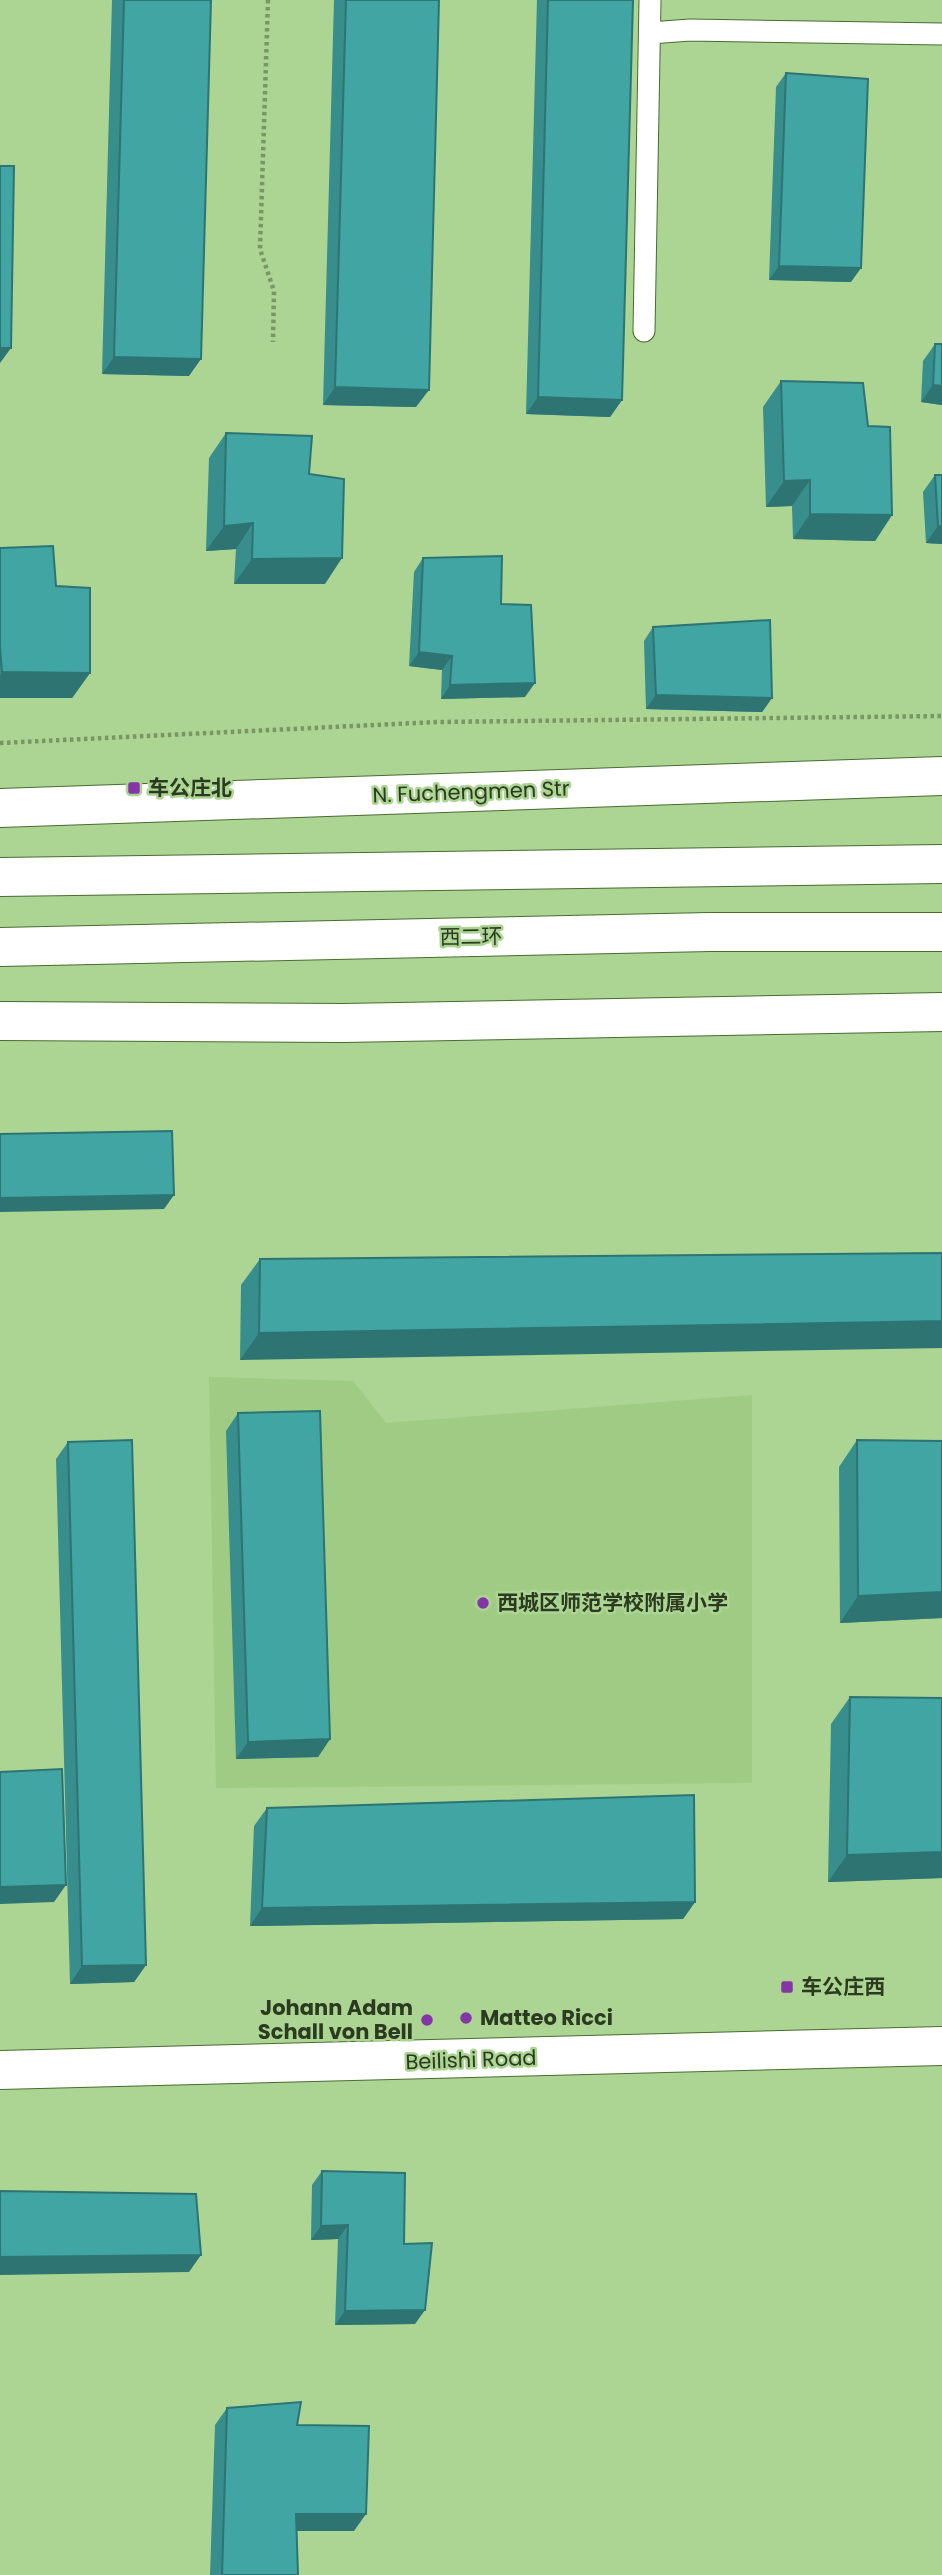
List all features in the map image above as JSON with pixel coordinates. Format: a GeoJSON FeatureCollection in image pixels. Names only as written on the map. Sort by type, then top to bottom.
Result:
{"type":"FeatureCollection","features":[{"type":"Feature","properties":{"kind":"main road","name":"N. Fuchengmen Str"},"geometry":{"type":"LineString","coordinates":[[0,808],[942,776]]}},
{"type":"Feature","properties":{"kind":"main road"},"geometry":{"type":"LineString","coordinates":[[0,877],[942,864]]}},
{"type":"Feature","properties":{"kind":"main road","name":"西二环"},"geometry":{"type":"LineString","coordinates":[[0,947],[710,932],[942,932]]}},
{"type":"Feature","properties":{"kind":"main road"},"geometry":{"type":"LineString","coordinates":[[0,1021],[343,1023],[942,1012]]}},
{"type":"Feature","properties":{"kind":"main road","name":"Beilishi Road"},"geometry":{"type":"LineString","coordinates":[[0,2070],[942,2046]]}},
{"type":"Feature","properties":{"kind":"lane"},"geometry":{"type":"LineString","coordinates":[[644,331],[650,0]]}},
{"type":"Feature","properties":{"kind":"lane"},"geometry":{"type":"LineString","coordinates":[[650,33],[690,30],[942,34]]}},
{"type":"Feature","properties":{"kind":"path"},"geometry":{"type":"LineString","coordinates":[[268,0],[260,249],[274,291],[273,342]]}},
{"type":"Feature","properties":{"kind":"path"},"geometry":{"type":"LineString","coordinates":[[0,743],[437,722],[942,716]]}},
{"type":"Feature","properties":{"kind":"shaded area","name":"西城区师范学校附属小学"},"geometry":{"type":"Polygon","coordinates":[[[209,1377],[353,1381],[386,1423],[752,1395],[752,1783],[216,1788],[209,1377]]]}},
{"type":"Feature","properties":{"kind":"building"},"geometry":{"type":"Polygon","coordinates":[[[124,0],[211,0],[201,359],[114,357],[124,0]]]}},
{"type":"Feature","properties":{"kind":"building"},"geometry":{"type":"Polygon","coordinates":[[[346,0],[439,0],[429,390],[335,387],[346,0]]]}},
{"type":"Feature","properties":{"kind":"building"},"geometry":{"type":"Polygon","coordinates":[[[548,0],[633,0],[622,400],[538,397],[548,0]]]}},
{"type":"Feature","properties":{"kind":"building"},"geometry":{"type":"Polygon","coordinates":[[[786,73],[868,79],[861,268],[779,266],[786,73]]]}},
{"type":"Feature","properties":{"kind":"building"},"geometry":{"type":"Polygon","coordinates":[[[0,166],[14,166],[11,348],[0,348],[0,166]]]}},
{"type":"Feature","properties":{"kind":"building"},"geometry":{"type":"Polygon","coordinates":[[[935,344],[942,344],[942,386],[933,385],[935,344]]]}},
{"type":"Feature","properties":{"kind":"building"},"geometry":{"type":"Polygon","coordinates":[[[781,381],[863,383],[868,426],[890,427],[892,515],[810,514],[810,480],[784,481],[781,381]]]}},
{"type":"Feature","properties":{"kind":"building"},"geometry":{"type":"Polygon","coordinates":[[[226,433],[312,436],[309,474],[344,479],[342,558],[252,559],[253,523],[224,526],[226,433]]]}},
{"type":"Feature","properties":{"kind":"building"},"geometry":{"type":"Polygon","coordinates":[[[935,475],[942,475],[942,526],[938,526],[935,475]]]}},
{"type":"Feature","properties":{"kind":"building"},"geometry":{"type":"Polygon","coordinates":[[[53,546],[56,586],[90,588],[90,673],[2,672],[0,548],[53,546]]]}},
{"type":"Feature","properties":{"kind":"building"},"geometry":{"type":"Polygon","coordinates":[[[502,556],[501,604],[531,605],[535,683],[450,685],[452,656],[419,652],[423,558],[502,556]]]}},
{"type":"Feature","properties":{"kind":"building"},"geometry":{"type":"Polygon","coordinates":[[[770,620],[772,698],[656,695],[653,627],[770,620]]]}},
{"type":"Feature","properties":{"kind":"building"},"geometry":{"type":"Polygon","coordinates":[[[172,1131],[174,1195],[0,1198],[0,1134],[172,1131]]]}},
{"type":"Feature","properties":{"kind":"building"},"geometry":{"type":"Polygon","coordinates":[[[942,1253],[942,1321],[259,1333],[260,1259],[942,1253]]]}},
{"type":"Feature","properties":{"kind":"building"},"geometry":{"type":"Polygon","coordinates":[[[320,1411],[330,1739],[248,1742],[238,1413],[320,1411]]]}},
{"type":"Feature","properties":{"kind":"building"},"geometry":{"type":"Polygon","coordinates":[[[132,1440],[146,1965],[82,1966],[68,1442],[132,1440]]]}},
{"type":"Feature","properties":{"kind":"building"},"geometry":{"type":"Polygon","coordinates":[[[857,1440],[942,1441],[942,1592],[858,1596],[857,1440]]]}},
{"type":"Feature","properties":{"kind":"building"},"geometry":{"type":"Polygon","coordinates":[[[850,1697],[942,1698],[942,1852],[847,1855],[850,1697]]]}},
{"type":"Feature","properties":{"kind":"building"},"geometry":{"type":"Polygon","coordinates":[[[62,1769],[66,1885],[0,1887],[0,1772],[62,1769]]]}},
{"type":"Feature","properties":{"kind":"building"},"geometry":{"type":"Polygon","coordinates":[[[694,1795],[695,1902],[262,1908],[267,1808],[694,1795]]]}},
{"type":"Feature","properties":{"kind":"building"},"geometry":{"type":"Polygon","coordinates":[[[322,2171],[405,2173],[404,2244],[432,2243],[425,2310],[345,2311],[348,2225],[321,2226],[322,2171]]]}},
{"type":"Feature","properties":{"kind":"building"},"geometry":{"type":"Polygon","coordinates":[[[0,2191],[196,2194],[201,2255],[0,2257],[0,2191]]]}},
{"type":"Feature","properties":{"kind":"building"},"geometry":{"type":"Polygon","coordinates":[[[301,2402],[297,2425],[369,2426],[366,2514],[296,2514],[298,2575],[222,2575],[227,2408],[301,2402]]]}},
{"type":"Feature","properties":{"kind":"place","name":"车公庄北"},"geometry":{"type":"Point","coordinates":[134,788]}},
{"type":"Feature","properties":{"kind":"place","name":"西城区师范学校附属小学"},"geometry":{"type":"Point","coordinates":[483,1603]}},
{"type":"Feature","properties":{"kind":"place","name":"车公庄西"},"geometry":{"type":"Point","coordinates":[787,1987]}},
{"type":"Feature","properties":{"kind":"place","name":"Matteo Ricci"},"geometry":{"type":"Point","coordinates":[466,2018]}},
{"type":"Feature","properties":{"kind":"place","name":"Johann Adam Schall von Bell"},"geometry":{"type":"Point","coordinates":[427,2020]}}]}
